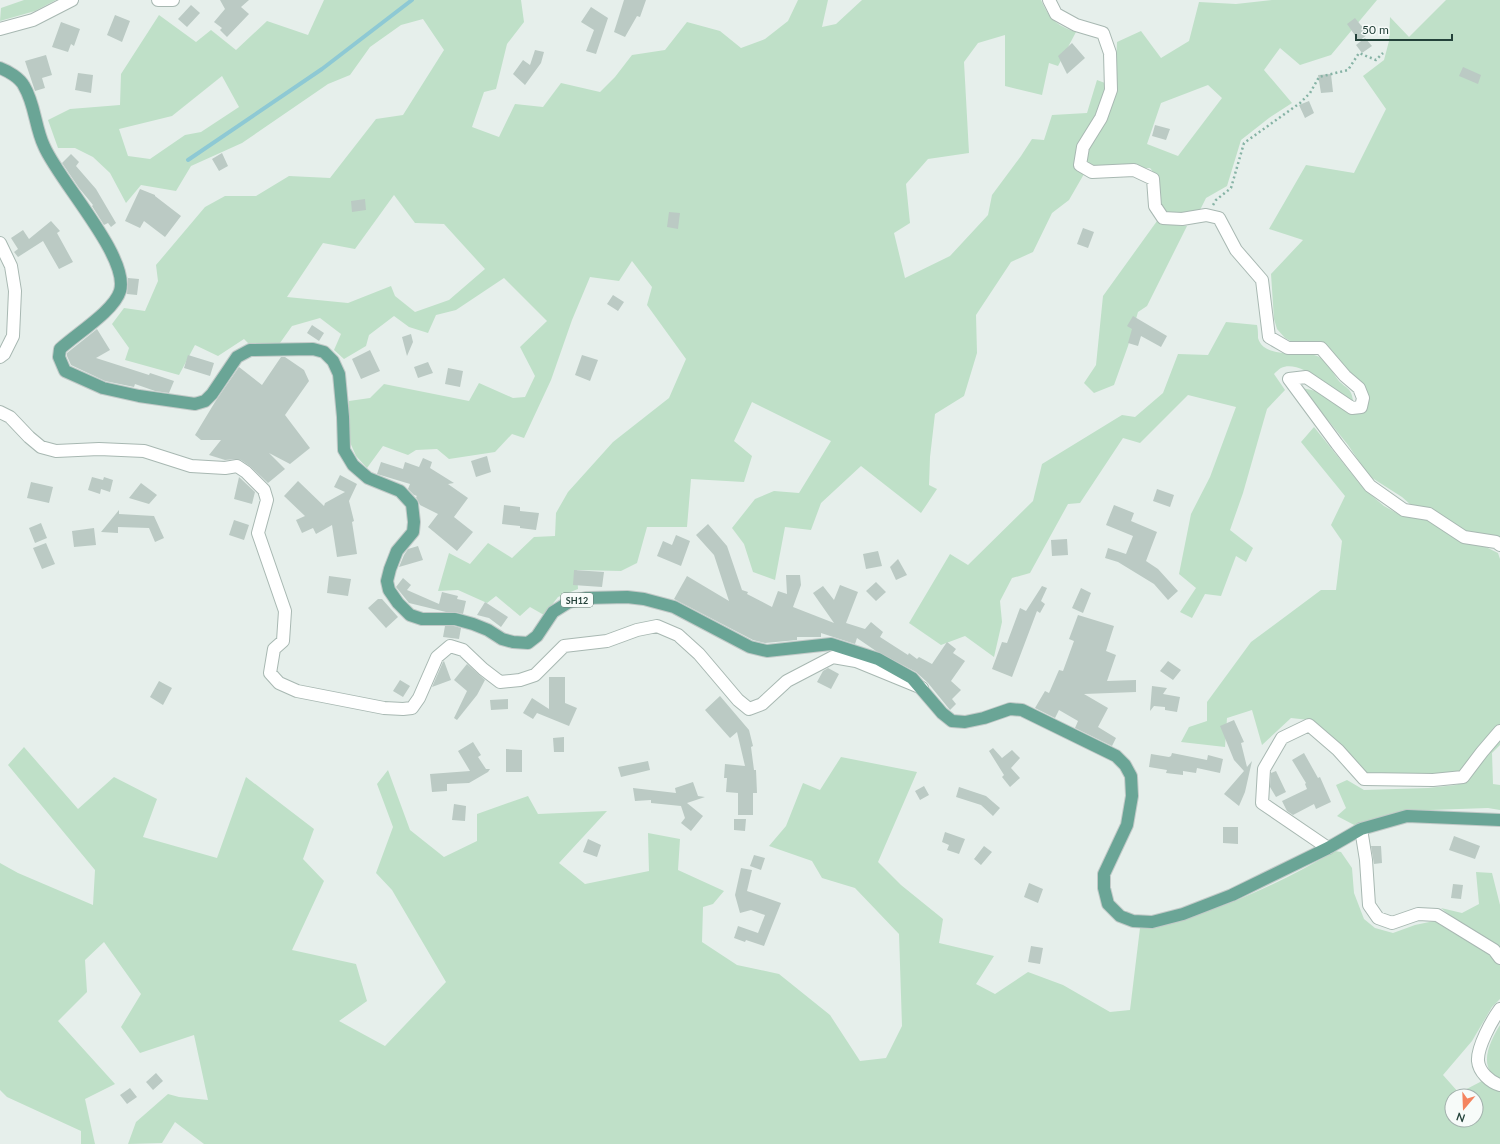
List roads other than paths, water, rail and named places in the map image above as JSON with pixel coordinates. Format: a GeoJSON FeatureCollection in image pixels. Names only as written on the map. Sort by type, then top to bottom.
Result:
{"type":"FeatureCollection","features":[{"type":"Feature","properties":{"kind":"main road","name":"SH12"},"geometry":{"type":"LineString","coordinates":[[0,68],[7,71],[24,84],[30,98],[44,146],[97,228],[118,266],[121,277],[120,290],[114,303],[60,349],[59,357],[65,371],[102,388],[139,396],[195,404],[205,401],[212,394],[237,358],[250,350],[313,349],[324,352],[333,361],[339,374],[343,416],[344,450],[353,465],[368,478],[400,491],[412,504],[414,522],[413,532],[397,551],[387,581],[388,590],[410,615],[422,619],[455,619],[478,626],[513,642],[528,643],[537,636],[553,612],[569,602],[586,598],[627,597],[644,599],[674,607],[750,648],[766,651],[831,644],[878,658],[912,678],[942,713],[952,720],[965,722],[984,718],[1010,709],[1022,710],[1116,756],[1125,765],[1130,776],[1132,796],[1127,825],[1104,874],[1104,888],[1108,904],[1120,916],[1133,921],[1152,922],[1183,914],[1232,895],[1328,848],[1361,829],[1407,816],[1500,820]]}},
{"type":"Feature","properties":{"kind":"street"},"geometry":{"type":"LineString","coordinates":[[0,29],[33,20],[72,0]]}},
{"type":"Feature","properties":{"kind":"street"},"geometry":{"type":"LineString","coordinates":[[158,0],[173,0]]}},
{"type":"Feature","properties":{"kind":"street"},"geometry":{"type":"LineString","coordinates":[[1049,0],[1056,14],[1076,25],[1103,33],[1110,53],[1111,90],[1102,118],[1083,147],[1080,165],[1092,172],[1134,170],[1154,179],[1155,206],[1163,218],[1182,219],[1206,215],[1219,218],[1236,250],[1262,280],[1269,337],[1288,348],[1321,348],[1345,376],[1359,388],[1363,398],[1361,407],[1352,408],[1306,377],[1289,379],[1370,486],[1404,510],[1428,514],[1464,537],[1500,544]]}},
{"type":"Feature","properties":{"kind":"street"},"geometry":{"type":"LineString","coordinates":[[0,243],[12,266],[15,291],[13,336],[4,354],[0,357]]}},
{"type":"Feature","properties":{"kind":"street"},"geometry":{"type":"LineString","coordinates":[[0,412],[10,417],[41,447],[56,451],[99,449],[144,451],[191,466],[225,468],[238,466],[246,472],[264,490],[267,500],[258,533],[285,611],[283,641],[274,649],[270,673],[279,683],[297,691],[384,708],[412,708],[419,698],[437,657],[450,646],[463,650],[482,669],[500,682],[520,680],[535,675],[564,646],[607,642],[637,630],[657,626],[678,635],[699,654],[738,700],[749,709],[762,704],[787,681],[833,657],[856,662],[922,688]]}},
{"type":"Feature","properties":{"kind":"street"},"geometry":{"type":"LineString","coordinates":[[1328,848],[1262,803],[1264,769],[1282,738],[1309,725],[1338,750],[1364,779],[1433,780],[1463,777],[1500,731]]}},
{"type":"Feature","properties":{"kind":"street"},"geometry":{"type":"LineString","coordinates":[[1361,829],[1366,860],[1369,905],[1378,918],[1392,923],[1418,914],[1436,915],[1494,950],[1500,958]]}},
{"type":"Feature","properties":{"kind":"street"},"geometry":{"type":"LineString","coordinates":[[1500,1009],[1481,1045],[1478,1061],[1485,1075],[1495,1084],[1500,1085]]}},
{"type":"Feature","properties":{"kind":"waterway"},"geometry":{"type":"LineString","coordinates":[[188,160],[322,69],[412,0]]}}]}
